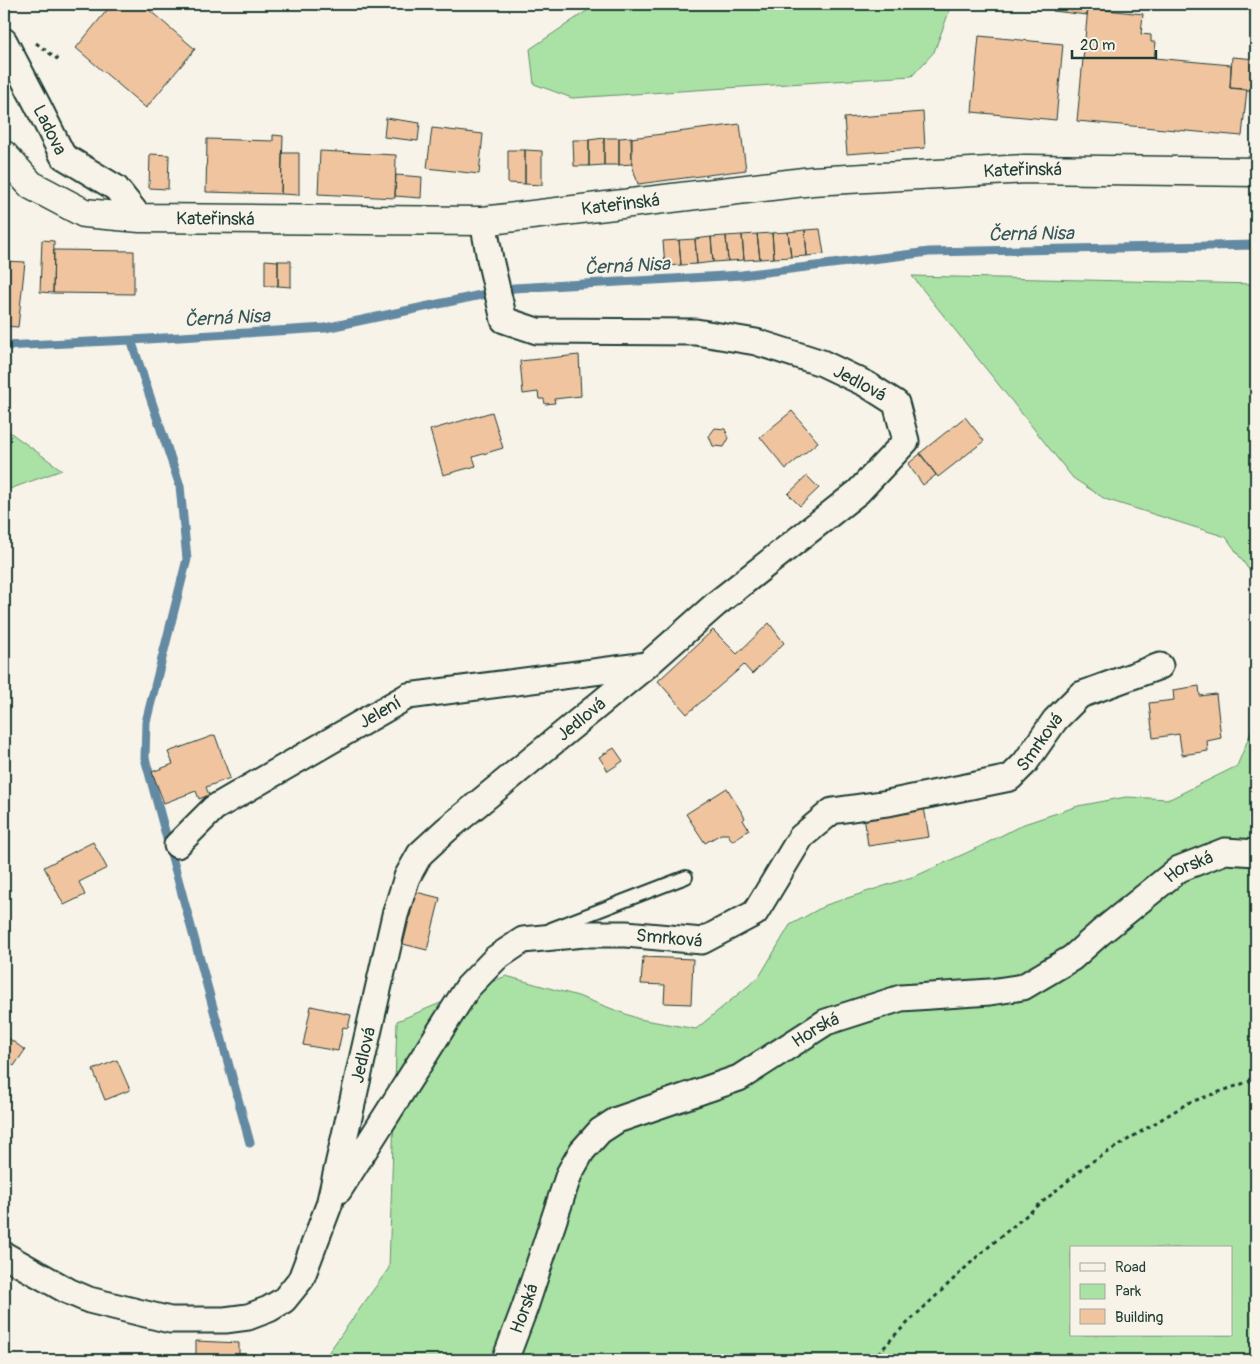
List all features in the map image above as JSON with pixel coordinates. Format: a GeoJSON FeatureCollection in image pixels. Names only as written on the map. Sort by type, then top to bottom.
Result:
{"type":"FeatureCollection","features":[{"type":"Feature","properties":{"kind":"street","name":"Ladova"},"geometry":{"type":"LineString","coordinates":[[4,41],[63,156],[116,188],[140,218]]}},
{"type":"Feature","properties":{"kind":"street","name":"Kateřinská"},"geometry":{"type":"LineString","coordinates":[[4,155],[31,185],[84,214],[140,218],[483,221],[821,180],[1026,169],[1256,172]]}},
{"type":"Feature","properties":{"kind":"street","name":"Jedlová"},"geometry":{"type":"LineString","coordinates":[[4,1256],[68,1291],[89,1300],[170,1320],[225,1320],[248,1317],[269,1309],[284,1300],[301,1279],[329,1205],[395,915],[407,877],[420,854],[446,830],[647,665],[716,604],[858,492],[906,441],[896,403],[866,384],[822,363],[756,342],[696,332],[537,331],[504,320],[483,221]]}},
{"type":"Feature","properties":{"kind":"street","name":"Jelení"},"geometry":{"type":"LineString","coordinates":[[177,845],[214,808],[408,696],[647,665]]}},
{"type":"Feature","properties":{"kind":"street","name":"Smrková"},"geometry":{"type":"LineString","coordinates":[[329,1205],[468,987],[496,958],[523,940],[626,934],[702,941],[756,913],[801,837],[832,811],[888,803],[1010,778],[1024,763],[1055,720],[1080,695],[1160,666]]}},
{"type":"Feature","properties":{"kind":"street","name":"Horská"},"geometry":{"type":"LineString","coordinates":[[505,1360],[525,1307],[569,1174],[582,1151],[600,1131],[617,1120],[739,1078],[826,1022],[901,998],[990,992],[1023,987],[1072,958],[1180,869],[1225,851],[1256,853]]}},
{"type":"Feature","properties":{"kind":"lane"},"geometry":{"type":"LineString","coordinates":[[523,940],[686,877]]}},
{"type":"Feature","properties":{"kind":"path"},"geometry":{"type":"LineString","coordinates":[[873,1360],[897,1333],[980,1254],[1088,1164],[1188,1103],[1256,1079]]}},
{"type":"Feature","properties":{"kind":"green space"},"geometry":{"type":"Polygon","coordinates":[[[597,4],[952,4],[934,52],[912,76],[572,98],[534,84],[530,49],[597,4]]]}},
{"type":"Feature","properties":{"kind":"green space"},"geometry":{"type":"Polygon","coordinates":[[[912,276],[1256,284],[1256,580],[1226,537],[1105,499],[1073,478],[912,276]]]}},
{"type":"Feature","properties":{"kind":"green space"},"geometry":{"type":"Polygon","coordinates":[[[4,428],[62,470],[4,491],[4,428]]]}},
{"type":"Feature","properties":{"kind":"green space"},"geometry":{"type":"Polygon","coordinates":[[[1256,720],[1256,1360],[323,1360],[389,1268],[397,1021],[506,976],[578,996],[639,1019],[696,1029],[759,977],[790,925],[826,905],[918,875],[1024,824],[1078,806],[1126,797],[1170,799],[1237,766],[1256,720]]]}},
{"type":"Feature","properties":{"kind":"building"},"geometry":{"type":"Polygon","coordinates":[[[112,4],[142,4],[195,49],[146,108],[76,48],[112,4]]]}},
{"type":"Feature","properties":{"kind":"building"},"geometry":{"type":"Polygon","coordinates":[[[1054,4],[1088,4],[1087,15],[1053,11],[1054,4]]]}},
{"type":"Feature","properties":{"kind":"building"},"geometry":{"type":"Polygon","coordinates":[[[1088,8],[1143,14],[1141,34],[1151,35],[1151,42],[1156,42],[1154,58],[1231,65],[1230,88],[1247,89],[1242,136],[1077,121],[1088,8]]]}},
{"type":"Feature","properties":{"kind":"building"},"geometry":{"type":"Polygon","coordinates":[[[979,36],[1063,44],[1056,120],[972,112],[979,36]]]}},
{"type":"Feature","properties":{"kind":"building"},"geometry":{"type":"Polygon","coordinates":[[[1232,57],[1256,59],[1256,91],[1230,88],[1232,57]]]}},
{"type":"Feature","properties":{"kind":"building"},"geometry":{"type":"Polygon","coordinates":[[[923,112],[925,148],[847,154],[844,118],[923,112]]]}},
{"type":"Feature","properties":{"kind":"building"},"geometry":{"type":"Polygon","coordinates":[[[386,118],[420,123],[418,141],[384,137],[386,118]]]}},
{"type":"Feature","properties":{"kind":"building"},"geometry":{"type":"Polygon","coordinates":[[[740,124],[746,170],[638,184],[632,165],[631,138],[740,124]]]}},
{"type":"Feature","properties":{"kind":"building"},"geometry":{"type":"Polygon","coordinates":[[[432,128],[483,134],[479,174],[427,168],[432,128]]]}},
{"type":"Feature","properties":{"kind":"building"},"geometry":{"type":"Polygon","coordinates":[[[273,135],[283,136],[281,194],[206,192],[207,139],[273,141],[273,135]]]}},
{"type":"Feature","properties":{"kind":"building"},"geometry":{"type":"Polygon","coordinates":[[[632,137],[632,164],[619,165],[619,138],[632,137]]]}},
{"type":"Feature","properties":{"kind":"building"},"geometry":{"type":"Polygon","coordinates":[[[604,138],[619,138],[619,165],[604,165],[604,138]]]}},
{"type":"Feature","properties":{"kind":"building"},"geometry":{"type":"Polygon","coordinates":[[[604,138],[604,165],[589,166],[589,140],[604,138]]]}},
{"type":"Feature","properties":{"kind":"building"},"geometry":{"type":"Polygon","coordinates":[[[573,140],[589,140],[589,166],[574,166],[573,140]]]}},
{"type":"Feature","properties":{"kind":"building"},"geometry":{"type":"Polygon","coordinates":[[[508,150],[525,150],[525,184],[508,183],[508,150]]]}},
{"type":"Feature","properties":{"kind":"building"},"geometry":{"type":"Polygon","coordinates":[[[525,150],[542,151],[542,185],[525,184],[525,150]]]}},
{"type":"Feature","properties":{"kind":"building"},"geometry":{"type":"Polygon","coordinates":[[[320,151],[396,155],[395,198],[318,194],[320,151]]]}},
{"type":"Feature","properties":{"kind":"building"},"geometry":{"type":"Polygon","coordinates":[[[282,153],[299,153],[299,195],[281,194],[282,153]]]}},
{"type":"Feature","properties":{"kind":"building"},"geometry":{"type":"Polygon","coordinates":[[[150,154],[169,155],[168,189],[149,188],[150,154]]]}},
{"type":"Feature","properties":{"kind":"building"},"geometry":{"type":"Polygon","coordinates":[[[396,175],[422,177],[421,198],[395,196],[396,175]]]}},
{"type":"Feature","properties":{"kind":"building"},"geometry":{"type":"Polygon","coordinates":[[[820,229],[824,254],[807,256],[805,230],[820,229]]]}},
{"type":"Feature","properties":{"kind":"building"},"geometry":{"type":"Polygon","coordinates":[[[805,230],[807,256],[791,257],[788,232],[805,230]]]}},
{"type":"Feature","properties":{"kind":"building"},"geometry":{"type":"Polygon","coordinates":[[[788,232],[791,257],[774,258],[772,233],[788,232]]]}},
{"type":"Feature","properties":{"kind":"building"},"geometry":{"type":"Polygon","coordinates":[[[772,233],[774,258],[760,259],[757,234],[772,233]]]}},
{"type":"Feature","properties":{"kind":"building"},"geometry":{"type":"Polygon","coordinates":[[[757,234],[760,259],[744,260],[742,235],[757,234]]]}},
{"type":"Feature","properties":{"kind":"building"},"geometry":{"type":"Polygon","coordinates":[[[742,235],[744,260],[728,261],[726,236],[742,235]]]}},
{"type":"Feature","properties":{"kind":"building"},"geometry":{"type":"Polygon","coordinates":[[[726,236],[728,261],[713,262],[711,237],[726,236]]]}},
{"type":"Feature","properties":{"kind":"building"},"geometry":{"type":"Polygon","coordinates":[[[711,237],[713,262],[697,264],[695,239],[711,237]]]}},
{"type":"Feature","properties":{"kind":"building"},"geometry":{"type":"Polygon","coordinates":[[[695,239],[697,264],[681,265],[679,240],[695,239]]]}},
{"type":"Feature","properties":{"kind":"building"},"geometry":{"type":"Polygon","coordinates":[[[42,240],[54,241],[53,293],[40,292],[42,240]]]}},
{"type":"Feature","properties":{"kind":"building"},"geometry":{"type":"Polygon","coordinates":[[[679,240],[681,265],[665,266],[663,241],[679,240]]]}},
{"type":"Feature","properties":{"kind":"building"},"geometry":{"type":"Polygon","coordinates":[[[54,250],[134,251],[134,294],[53,293],[54,250]]]}},
{"type":"Feature","properties":{"kind":"building"},"geometry":{"type":"Polygon","coordinates":[[[265,260],[278,261],[278,286],[265,286],[265,260]]]}},
{"type":"Feature","properties":{"kind":"building"},"geometry":{"type":"Polygon","coordinates":[[[4,261],[25,262],[18,327],[4,326],[4,261]]]}},
{"type":"Feature","properties":{"kind":"building"},"geometry":{"type":"Polygon","coordinates":[[[278,261],[291,261],[291,287],[278,286],[278,261]]]}},
{"type":"Feature","properties":{"kind":"building"},"geometry":{"type":"Polygon","coordinates":[[[579,355],[581,396],[554,399],[555,403],[545,404],[544,399],[539,399],[538,392],[523,394],[520,361],[579,355]]]}},
{"type":"Feature","properties":{"kind":"building"},"geometry":{"type":"Polygon","coordinates":[[[792,411],[818,442],[786,469],[760,437],[792,411]]]}},
{"type":"Feature","properties":{"kind":"building"},"geometry":{"type":"Polygon","coordinates":[[[492,412],[503,448],[473,457],[476,466],[443,475],[430,430],[492,412]]]}},
{"type":"Feature","properties":{"kind":"building"},"geometry":{"type":"Polygon","coordinates":[[[965,417],[984,441],[938,477],[920,453],[965,417]]]}},
{"type":"Feature","properties":{"kind":"building"},"geometry":{"type":"Polygon","coordinates":[[[715,428],[725,429],[729,438],[724,447],[713,446],[709,436],[715,428]]]}},
{"type":"Feature","properties":{"kind":"building"},"geometry":{"type":"Polygon","coordinates":[[[920,454],[936,475],[923,485],[908,464],[920,454]]]}},
{"type":"Feature","properties":{"kind":"building"},"geometry":{"type":"Polygon","coordinates":[[[807,476],[819,488],[800,506],[788,494],[807,476]]]}},
{"type":"Feature","properties":{"kind":"building"},"geometry":{"type":"Polygon","coordinates":[[[769,623],[784,643],[752,674],[744,665],[687,714],[658,681],[713,630],[737,654],[769,623]]]}},
{"type":"Feature","properties":{"kind":"building"},"geometry":{"type":"Polygon","coordinates":[[[1199,686],[1200,696],[1216,694],[1221,738],[1207,741],[1208,751],[1182,755],[1179,734],[1153,738],[1149,703],[1174,700],[1173,690],[1199,686]]]}},
{"type":"Feature","properties":{"kind":"building"},"geometry":{"type":"Polygon","coordinates":[[[215,735],[230,778],[206,787],[209,795],[199,799],[196,791],[164,803],[152,772],[173,764],[168,752],[215,735]]]}},
{"type":"Feature","properties":{"kind":"building"},"geometry":{"type":"Polygon","coordinates":[[[614,748],[623,761],[608,771],[599,757],[614,748]]]}},
{"type":"Feature","properties":{"kind":"building"},"geometry":{"type":"Polygon","coordinates":[[[727,788],[745,818],[743,820],[749,830],[732,841],[728,834],[721,834],[705,843],[686,814],[727,788]]]}},
{"type":"Feature","properties":{"kind":"building"},"geometry":{"type":"Polygon","coordinates":[[[924,807],[929,837],[868,846],[864,815],[924,807]]]}},
{"type":"Feature","properties":{"kind":"building"},"geometry":{"type":"Polygon","coordinates":[[[93,842],[107,868],[79,882],[85,895],[64,905],[44,867],[93,842]]]}},
{"type":"Feature","properties":{"kind":"building"},"geometry":{"type":"Polygon","coordinates":[[[416,892],[440,898],[427,950],[403,944],[416,892]]]}},
{"type":"Feature","properties":{"kind":"building"},"geometry":{"type":"Polygon","coordinates":[[[643,957],[693,959],[691,1004],[664,1003],[665,985],[641,984],[643,957]]]}},
{"type":"Feature","properties":{"kind":"building"},"geometry":{"type":"Polygon","coordinates":[[[311,1006],[351,1015],[348,1028],[343,1027],[338,1051],[303,1045],[311,1006]]]}},
{"type":"Feature","properties":{"kind":"building"},"geometry":{"type":"Polygon","coordinates":[[[4,1035],[25,1050],[14,1066],[4,1058],[4,1035]]]}},
{"type":"Feature","properties":{"kind":"building"},"geometry":{"type":"Polygon","coordinates":[[[117,1060],[130,1090],[105,1100],[93,1070],[117,1060]]]}},
{"type":"Feature","properties":{"kind":"building"},"geometry":{"type":"Polygon","coordinates":[[[196,1341],[239,1343],[239,1360],[196,1360],[196,1341]]]}},
{"type":"Feature","properties":{"kind":"waterway","name":"Černá Nisa"},"geometry":{"type":"LineString","coordinates":[[4,346],[325,328],[514,288],[742,275],[929,252],[1256,245]]}},
{"type":"Feature","properties":{"kind":"waterway"},"geometry":{"type":"LineString","coordinates":[[131,340],[180,486],[187,559],[146,722],[145,758],[250,1143]]}}]}
